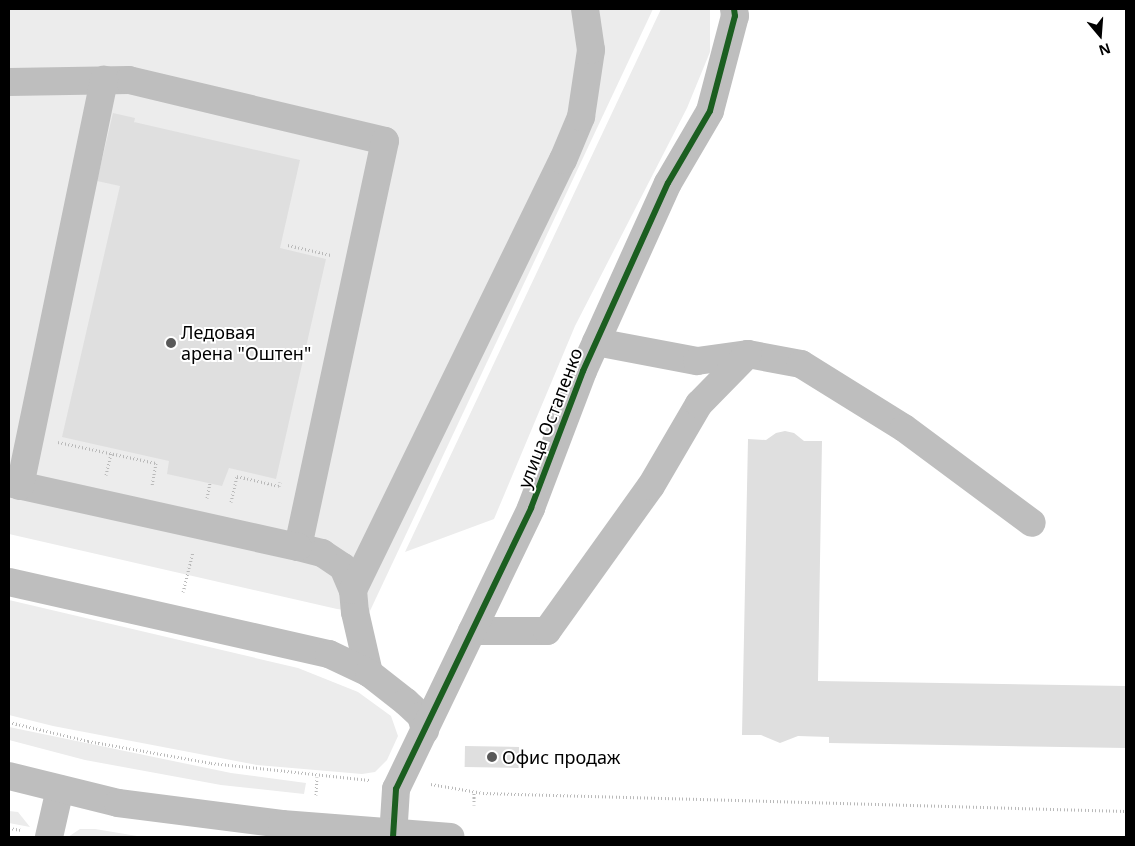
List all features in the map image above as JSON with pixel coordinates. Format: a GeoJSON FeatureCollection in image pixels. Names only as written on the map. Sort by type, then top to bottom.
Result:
{"type":"FeatureCollection","features":[{"type":"Feature","properties":{"kind":"street"},"geometry":{"type":"LineString","coordinates":[[353,590],[564,160],[577,126],[588,83],[591,50],[585,9]]}},
{"type":"Feature","properties":{"kind":"street","name":"улица Остапенко"},"geometry":{"type":"LineString","coordinates":[[393,835],[396,789],[531,508],[596,342],[668,183],[710,111],[735,16],[734,9]]}},
{"type":"Feature","properties":{"kind":"street"},"geometry":{"type":"LineString","coordinates":[[104,80],[14,484],[322,553],[343,568],[353,590],[355,612],[369,673]]}},
{"type":"Feature","properties":{"kind":"street"},"geometry":{"type":"LineString","coordinates":[[9,82],[129,80],[385,141],[298,547]]}},
{"type":"Feature","properties":{"kind":"street"},"geometry":{"type":"LineString","coordinates":[[596,342],[697,362],[748,354],[801,364],[904,428],[1032,523]]}},
{"type":"Feature","properties":{"kind":"street"},"geometry":{"type":"LineString","coordinates":[[472,631],[547,631],[651,486],[699,404],[748,354]]}},
{"type":"Feature","properties":{"kind":"street"},"geometry":{"type":"LineString","coordinates":[[9,582],[329,654],[369,673],[421,716],[425,730]]}},
{"type":"Feature","properties":{"kind":"street"},"geometry":{"type":"LineString","coordinates":[[9,776],[60,790],[118,802],[272,823],[393,835],[450,837]]}},
{"type":"Feature","properties":{"kind":"street"},"geometry":{"type":"LineString","coordinates":[[49,837],[60,790]]}},
{"type":"Feature","properties":{"kind":"path"},"geometry":{"type":"LineString","coordinates":[[288,245],[359,262]]}},
{"type":"Feature","properties":{"kind":"path"},"geometry":{"type":"LineString","coordinates":[[330,265],[332,255]]}},
{"type":"Feature","properties":{"kind":"path"},"geometry":{"type":"LineString","coordinates":[[55,441],[156,463],[150,493]]}},
{"type":"Feature","properties":{"kind":"path"},"geometry":{"type":"LineString","coordinates":[[104,483],[111,453]]}},
{"type":"Feature","properties":{"kind":"path"},"geometry":{"type":"LineString","coordinates":[[230,511],[237,476],[279,486],[281,476]]}},
{"type":"Feature","properties":{"kind":"path"},"geometry":{"type":"LineString","coordinates":[[176,620],[210,483]]}},
{"type":"Feature","properties":{"kind":"path"},"geometry":{"type":"LineString","coordinates":[[9,722],[88,741],[210,764],[317,777],[374,780]]}},
{"type":"Feature","properties":{"kind":"path"},"geometry":{"type":"LineString","coordinates":[[316,795],[317,777]]}},
{"type":"Feature","properties":{"kind":"path"},"geometry":{"type":"LineString","coordinates":[[425,782],[474,792],[1126,811]]}},
{"type":"Feature","properties":{"kind":"path"},"geometry":{"type":"LineString","coordinates":[[474,792],[474,805]]}},
{"type":"Feature","properties":{"kind":"shaded area"},"geometry":{"type":"Polygon","coordinates":[[[9,9],[653,9],[369,613],[337,609],[9,534],[9,9]]]}},
{"type":"Feature","properties":{"kind":"shaded area"},"geometry":{"type":"Polygon","coordinates":[[[661,9],[710,9],[710,52],[687,108],[575,326],[494,519],[405,552],[661,9]]]}},
{"type":"Feature","properties":{"kind":"shaded area"},"geometry":{"type":"Polygon","coordinates":[[[9,600],[298,668],[358,692],[391,716],[398,736],[387,760],[375,772],[362,774],[257,765],[53,726],[9,715],[9,600]]]}},
{"type":"Feature","properties":{"kind":"shaded area"},"geometry":{"type":"Polygon","coordinates":[[[9,727],[231,773],[306,783],[304,794],[221,785],[85,760],[9,740],[9,727]]]}},
{"type":"Feature","properties":{"kind":"shaded area"},"geometry":{"type":"Polygon","coordinates":[[[9,811],[18,812],[30,827],[9,823],[9,811]]]}},
{"type":"Feature","properties":{"kind":"shaded area"},"geometry":{"type":"Polygon","coordinates":[[[80,829],[95,829],[143,837],[68,837],[80,829]]]}},
{"type":"Feature","properties":{"kind":"building","name":"Ледовая арена \"Оштен\""},"geometry":{"type":"Polygon","coordinates":[[[113,113],[135,118],[134,122],[300,160],[280,248],[326,259],[276,479],[229,468],[222,486],[167,474],[169,461],[62,437],[120,186],[97,181],[113,113]]]}},
{"type":"Feature","properties":{"kind":"building"},"geometry":{"type":"Polygon","coordinates":[[[785,431],[794,433],[804,441],[822,441],[818,681],[1126,686],[1126,748],[829,743],[829,737],[798,736],[780,743],[761,735],[742,735],[748,439],[766,440],[776,433],[785,431]]]}},
{"type":"Feature","properties":{"kind":"building","name":"Офис продаж"},"geometry":{"type":"Polygon","coordinates":[[[465,746],[519,747],[519,768],[465,767],[465,746]]]}},
{"type":"Feature","properties":{"kind":"cycle path"},"geometry":{"type":"LineString","coordinates":[[393,837],[396,789],[531,508],[583,371],[668,183],[710,111],[735,16],[734,9]]}},
{"type":"Feature","properties":{"kind":"place","name":"Ледовая арена \"Оштен\""},"geometry":{"type":"Point","coordinates":[171,343]}},
{"type":"Feature","properties":{"kind":"place","name":"Офис продаж"},"geometry":{"type":"Point","coordinates":[492,757]}}]}
